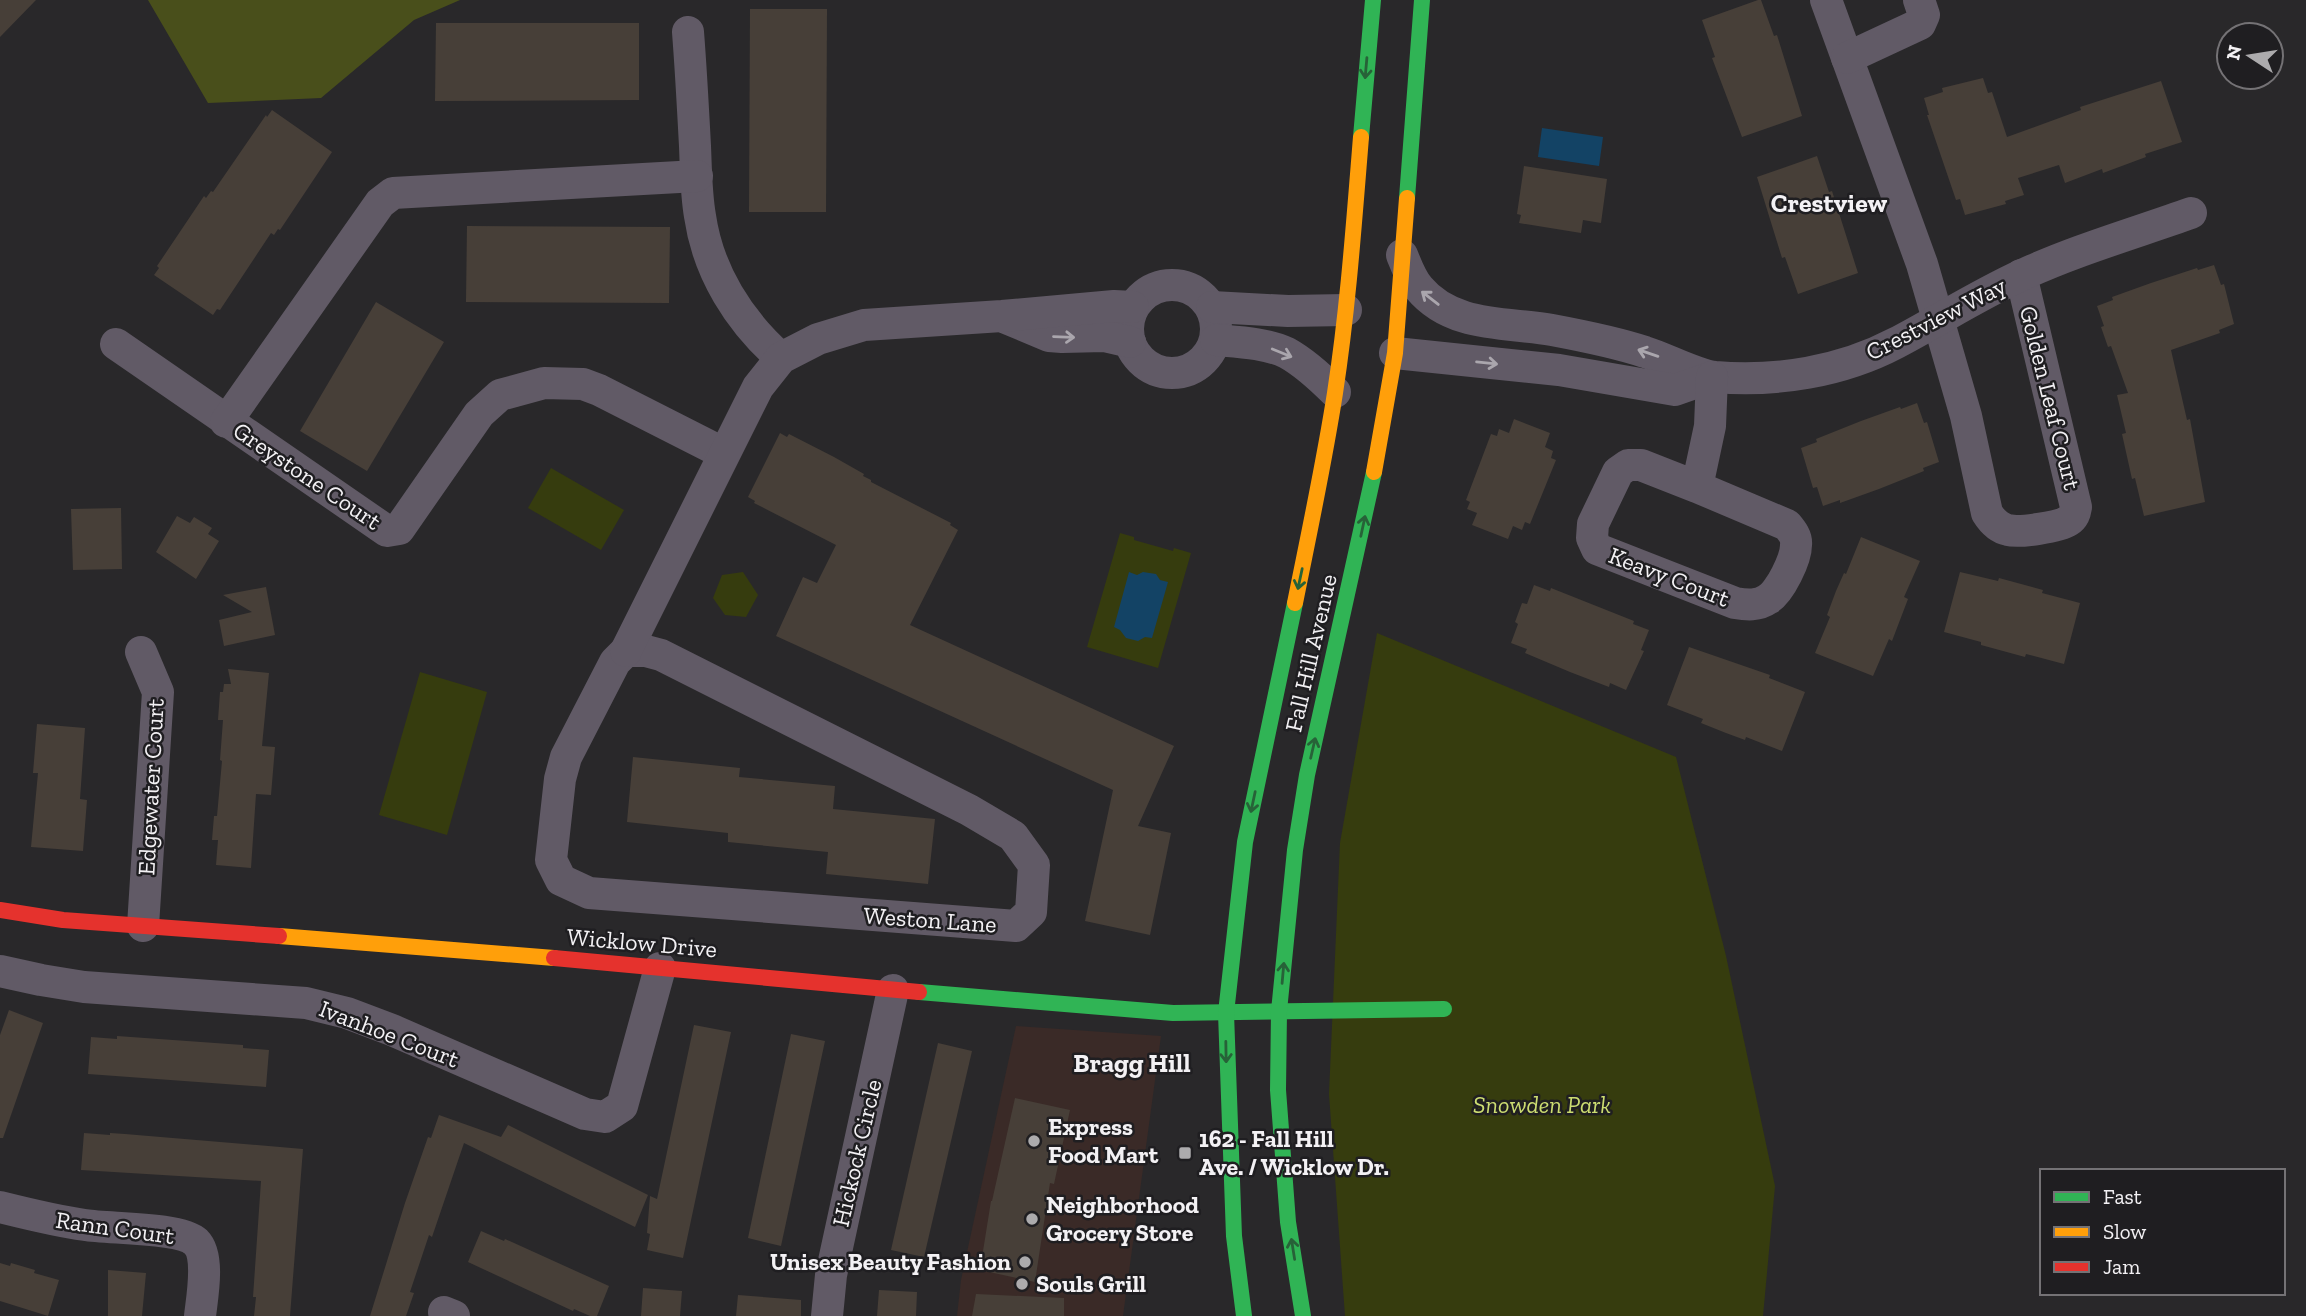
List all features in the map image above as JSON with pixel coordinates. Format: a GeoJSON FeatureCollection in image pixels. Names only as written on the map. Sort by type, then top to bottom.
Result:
{"type":"FeatureCollection","features":[{"type":"Feature","properties":{"kind":"main road","name":"Fall Hill Avenue"},"geometry":{"type":"LineString","coordinates":[[1244,1316],[1234,1236],[1226,1013],[1245,842],[1319,486],[1351,315],[1373,0]]}},
{"type":"Feature","properties":{"kind":"main road","name":"Fall Hill Avenue"},"geometry":{"type":"LineString","coordinates":[[1303,1316],[1288,1222],[1278,1090],[1279,1011],[1294,850],[1307,775],[1365,518],[1385,416],[1385,344],[1402,255],[1422,0]]}},
{"type":"Feature","properties":{"kind":"main road","name":"Wicklow Drive"},"geometry":{"type":"LineString","coordinates":[[0,910],[63,920],[493,951],[1148,1012],[1279,1011]]}},
{"type":"Feature","properties":{"kind":"main road"},"geometry":{"type":"LineString","coordinates":[[1279,1011],[1444,1009]]}},
{"type":"Feature","properties":{"kind":"street"},"geometry":{"type":"LineString","coordinates":[[1826,0],[1922,264],[1938,319]]}},
{"type":"Feature","properties":{"kind":"street"},"geometry":{"type":"LineString","coordinates":[[1847,58],[1920,24],[1924,15],[1919,0]]}},
{"type":"Feature","properties":{"kind":"street"},"geometry":{"type":"LineString","coordinates":[[688,32],[700,215],[704,236],[719,279],[740,315],[781,358]]}},
{"type":"Feature","properties":{"kind":"street","name":"Greystone Court"},"geometry":{"type":"LineString","coordinates":[[226,422],[380,203],[393,193],[697,176]]}},
{"type":"Feature","properties":{"kind":"street","name":"Crestview Way"},"geometry":{"type":"LineString","coordinates":[[1385,344],[1675,390],[1712,377],[1804,374],[1850,362],[1894,344],[2021,275],[2191,213]]}},
{"type":"Feature","properties":{"kind":"street","name":"Crestview Way"},"geometry":{"type":"LineString","coordinates":[[1402,255],[1418,288],[1453,313],[1484,322],[1546,329],[1627,346],[1712,377]]}},
{"type":"Feature","properties":{"kind":"street","name":"Golden Leaf Court"},"geometry":{"type":"LineString","coordinates":[[1938,319],[1966,416],[1987,513],[1992,521],[2004,529],[2016,532],[2066,523],[2074,517],[2077,507],[2021,275]]}},
{"type":"Feature","properties":{"kind":"street"},"geometry":{"type":"LineString","coordinates":[[1179,284],[1192,288],[1212,307],[1216,317],[1216,340],[1210,353],[1200,364],[1188,371],[1173,374],[1159,372],[1136,355],[1129,342],[1129,318],[1133,307],[1142,296],[1153,289],[1179,284]]}},
{"type":"Feature","properties":{"kind":"street","name":"Weston Lane"},"geometry":{"type":"LineString","coordinates":[[626,651],[646,651],[661,655],[969,810],[1013,836],[1034,865],[1031,912],[1016,926],[589,893],[561,880],[551,860],[560,779],[566,757],[615,662],[626,651],[723,453],[758,387],[781,358],[818,339],[864,325],[1114,306],[1133,307]]}},
{"type":"Feature","properties":{"kind":"street"},"geometry":{"type":"LineString","coordinates":[[1212,307],[1351,315]]}},
{"type":"Feature","properties":{"kind":"street","name":"Weston Lane"},"geometry":{"type":"LineString","coordinates":[[1002,316],[1049,336],[1104,336],[1129,342]]}},
{"type":"Feature","properties":{"kind":"street"},"geometry":{"type":"LineString","coordinates":[[1216,340],[1256,344],[1287,353],[1315,373],[1335,392]]}},
{"type":"Feature","properties":{"kind":"street","name":"Greystone Court"},"geometry":{"type":"LineString","coordinates":[[116,344],[387,531],[399,529],[479,414],[500,395],[544,383],[583,384],[599,390],[723,453]]}},
{"type":"Feature","properties":{"kind":"street"},"geometry":{"type":"LineString","coordinates":[[1697,487],[1710,426],[1712,377]]}},
{"type":"Feature","properties":{"kind":"street","name":"Keavy Court"},"geometry":{"type":"LineString","coordinates":[[1628,465],[1641,465],[1697,487],[1787,525],[1795,535],[1797,547],[1779,591],[1767,601],[1751,605],[1735,603],[1597,549],[1592,538],[1593,524],[1618,472],[1628,465]]}},
{"type":"Feature","properties":{"kind":"street","name":"Edgewater Court"},"geometry":{"type":"LineString","coordinates":[[141,652],[158,692],[143,926]]}},
{"type":"Feature","properties":{"kind":"street","name":"Ivanhoe Court"},"geometry":{"type":"LineString","coordinates":[[0,971],[84,987],[306,1003],[347,1013],[392,1030],[585,1114],[605,1117],[622,1106],[660,968]]}},
{"type":"Feature","properties":{"kind":"street","name":"Hickock Circle"},"geometry":{"type":"LineString","coordinates":[[827,1316],[835,1252],[893,990]]}},
{"type":"Feature","properties":{"kind":"street","name":"Rann Court"},"geometry":{"type":"LineString","coordinates":[[0,1207],[37,1217],[87,1225],[174,1233],[196,1242],[202,1252],[204,1268],[200,1316]]}},
{"type":"Feature","properties":{"kind":"shaded area"},"geometry":{"type":"Polygon","coordinates":[[[1016,1026],[1161,1036],[1123,1316],[957,1316],[961,1280],[1016,1026]]]}},
{"type":"Feature","properties":{"kind":"green space"},"geometry":{"type":"Polygon","coordinates":[[[148,0],[460,0],[414,20],[321,98],[208,103],[148,0]]]}},
{"type":"Feature","properties":{"kind":"green space"},"geometry":{"type":"Polygon","coordinates":[[[551,468],[624,510],[601,550],[528,508],[551,468]]]}},
{"type":"Feature","properties":{"kind":"green space"},"geometry":{"type":"Polygon","coordinates":[[[1120,533],[1134,537],[1134,540],[1173,551],[1174,548],[1191,553],[1158,668],[1087,647],[1120,533]]]}},
{"type":"Feature","properties":{"kind":"green space"},"geometry":{"type":"Polygon","coordinates":[[[743,572],[758,595],[746,617],[725,615],[713,598],[722,575],[743,572]]]}},
{"type":"Feature","properties":{"kind":"green space","name":"Snowden Park"},"geometry":{"type":"Polygon","coordinates":[[[1377,633],[1676,757],[1726,956],[1775,1186],[1763,1316],[1345,1316],[1329,1094],[1340,843],[1377,633]]]}},
{"type":"Feature","properties":{"kind":"green space"},"geometry":{"type":"Polygon","coordinates":[[[420,672],[487,692],[447,835],[379,815],[420,672]]]}},
{"type":"Feature","properties":{"kind":"water"},"geometry":{"type":"Polygon","coordinates":[[[1542,128],[1603,137],[1599,166],[1538,157],[1542,128]]]}},
{"type":"Feature","properties":{"kind":"water"},"geometry":{"type":"Polygon","coordinates":[[[1129,572],[1137,575],[1143,572],[1156,574],[1160,580],[1168,582],[1152,638],[1145,637],[1138,641],[1126,638],[1114,627],[1129,572]]]}},
{"type":"Feature","properties":{"kind":"building"},"geometry":{"type":"Polygon","coordinates":[[[0,0],[36,0],[0,37],[0,0]]]}},
{"type":"Feature","properties":{"kind":"building"},"geometry":{"type":"Polygon","coordinates":[[[1761,0],[1774,36],[1777,35],[1802,116],[1742,137],[1712,58],[1715,57],[1702,20],[1761,0]]]}},
{"type":"Feature","properties":{"kind":"building"},"geometry":{"type":"Polygon","coordinates":[[[750,9],[827,9],[826,212],[749,212],[750,9]]]}},
{"type":"Feature","properties":{"kind":"building"},"geometry":{"type":"Polygon","coordinates":[[[436,23],[639,23],[639,100],[435,101],[436,23]]]}},
{"type":"Feature","properties":{"kind":"building"},"geometry":{"type":"Polygon","coordinates":[[[1983,78],[1988,93],[1992,92],[2007,137],[2081,110],[2080,107],[2161,81],[2182,142],[2145,154],[2146,157],[2103,173],[2102,169],[2065,183],[2059,165],[2018,178],[2024,195],[2005,201],[2006,204],[1965,215],[1960,199],[1956,200],[1927,115],[1924,98],[1943,92],[1942,88],[1983,78]]]}},
{"type":"Feature","properties":{"kind":"building"},"geometry":{"type":"Polygon","coordinates":[[[272,110],[332,152],[280,230],[274,235],[271,233],[220,310],[217,309],[213,315],[154,275],[159,268],[157,266],[204,196],[206,198],[213,192],[272,110]]]}},
{"type":"Feature","properties":{"kind":"building"},"geometry":{"type":"Polygon","coordinates":[[[1817,156],[1829,192],[1832,191],[1858,273],[1798,294],[1785,257],[1782,258],[1757,177],[1817,156]]]}},
{"type":"Feature","properties":{"kind":"building"},"geometry":{"type":"Polygon","coordinates":[[[1524,166],[1607,179],[1601,223],[1583,220],[1581,233],[1519,223],[1521,215],[1517,214],[1524,166]]]}},
{"type":"Feature","properties":{"kind":"building"},"geometry":{"type":"Polygon","coordinates":[[[467,226],[670,227],[669,303],[466,302],[467,226]]]}},
{"type":"Feature","properties":{"kind":"building"},"geometry":{"type":"Polygon","coordinates":[[[2214,265],[2221,285],[2224,284],[2234,324],[2219,330],[2220,333],[2171,350],[2187,420],[2190,419],[2205,502],[2144,516],[2122,434],[2126,433],[2117,395],[2128,393],[2111,346],[2108,347],[2097,306],[2113,300],[2112,297],[2151,283],[2214,265]]]}},
{"type":"Feature","properties":{"kind":"building"},"geometry":{"type":"Polygon","coordinates":[[[376,302],[444,342],[367,471],[300,431],[376,302]]]}},
{"type":"Feature","properties":{"kind":"building"},"geometry":{"type":"Polygon","coordinates":[[[1917,403],[1924,423],[1927,422],[1939,462],[1879,489],[1823,506],[1817,487],[1813,488],[1801,448],[1861,421],[1917,403]]]}},
{"type":"Feature","properties":{"kind":"building"},"geometry":{"type":"Polygon","coordinates":[[[1514,419],[1550,433],[1545,447],[1553,451],[1551,458],[1556,460],[1530,524],[1525,522],[1522,530],[1513,526],[1508,539],[1472,525],[1477,513],[1467,509],[1470,502],[1466,500],[1491,434],[1497,436],[1499,429],[1509,433],[1514,419]]]}},
{"type":"Feature","properties":{"kind":"building"},"geometry":{"type":"Polygon","coordinates":[[[780,433],[787,437],[789,434],[834,457],[864,474],[871,482],[951,523],[950,525],[958,530],[910,625],[1174,746],[1138,826],[1171,833],[1150,935],[1085,921],[1113,790],[776,636],[803,577],[817,583],[836,545],[754,503],[755,501],[748,497],[780,433]]]}},
{"type":"Feature","properties":{"kind":"building"},"geometry":{"type":"Polygon","coordinates":[[[121,508],[122,569],[73,570],[71,509],[121,508]]]}},
{"type":"Feature","properties":{"kind":"building"},"geometry":{"type":"Polygon","coordinates":[[[177,516],[190,523],[194,517],[212,528],[208,534],[219,541],[196,579],[156,552],[177,516]]]}},
{"type":"Feature","properties":{"kind":"building"},"geometry":{"type":"Polygon","coordinates":[[[1861,537],[1920,561],[1904,597],[1908,599],[1892,641],[1889,639],[1873,676],[1815,653],[1830,617],[1827,615],[1836,591],[1861,537]]]}},
{"type":"Feature","properties":{"kind":"building"},"geometry":{"type":"Polygon","coordinates":[[[1960,572],[1998,581],[1999,578],[2080,603],[2064,664],[2026,654],[2025,657],[1944,632],[1960,572]]]}},
{"type":"Feature","properties":{"kind":"building"},"geometry":{"type":"Polygon","coordinates":[[[1534,585],[1550,591],[1551,588],[1634,621],[1633,624],[1649,630],[1641,650],[1644,651],[1626,690],[1610,683],[1609,687],[1570,672],[1525,653],[1527,649],[1511,643],[1522,603],[1527,604],[1534,585]]]}},
{"type":"Feature","properties":{"kind":"building"},"geometry":{"type":"Polygon","coordinates":[[[266,587],[275,635],[224,646],[219,620],[252,612],[223,595],[266,587]]]}},
{"type":"Feature","properties":{"kind":"building"},"geometry":{"type":"Polygon","coordinates":[[[1689,647],[1770,675],[1769,678],[1805,692],[1782,751],[1701,723],[1703,719],[1667,705],[1689,647]]]}},
{"type":"Feature","properties":{"kind":"building"},"geometry":{"type":"Polygon","coordinates":[[[228,669],[269,673],[262,746],[275,747],[271,795],[256,794],[251,868],[216,865],[218,840],[212,840],[222,761],[223,720],[218,720],[220,692],[223,692],[224,684],[231,684],[228,669]]]}},
{"type":"Feature","properties":{"kind":"building"},"geometry":{"type":"Polygon","coordinates":[[[37,724],[85,728],[80,799],[87,800],[83,851],[31,847],[38,773],[33,773],[37,724]]]}},
{"type":"Feature","properties":{"kind":"building"},"geometry":{"type":"Polygon","coordinates":[[[633,757],[740,768],[739,777],[835,786],[833,809],[935,819],[928,884],[826,874],[828,852],[728,842],[728,833],[627,822],[633,757]]]}},
{"type":"Feature","properties":{"kind":"building"},"geometry":{"type":"Polygon","coordinates":[[[9,1010],[43,1023],[3,1138],[0,1138],[0,1035],[9,1010]]]}},
{"type":"Feature","properties":{"kind":"building"},"geometry":{"type":"Polygon","coordinates":[[[694,1025],[731,1032],[683,1258],[647,1250],[650,1234],[647,1233],[650,1196],[657,1199],[694,1025]]]}},
{"type":"Feature","properties":{"kind":"building"},"geometry":{"type":"Polygon","coordinates":[[[791,1034],[825,1041],[781,1246],[748,1238],[791,1034]]]}},
{"type":"Feature","properties":{"kind":"building"},"geometry":{"type":"Polygon","coordinates":[[[117,1036],[243,1045],[243,1048],[269,1050],[266,1087],[88,1074],[91,1037],[117,1039],[117,1036]]]}},
{"type":"Feature","properties":{"kind":"building"},"geometry":{"type":"Polygon","coordinates":[[[938,1043],[972,1051],[924,1257],[891,1250],[938,1043]]]}},
{"type":"Feature","properties":{"kind":"building"},"geometry":{"type":"Polygon","coordinates":[[[1015,1098],[1070,1110],[1054,1184],[1050,1183],[1035,1282],[980,1270],[991,1201],[1015,1098]]]}},
{"type":"Feature","properties":{"kind":"building"},"geometry":{"type":"Polygon","coordinates":[[[439,1115],[501,1137],[508,1125],[648,1195],[635,1227],[464,1143],[432,1237],[429,1235],[410,1292],[414,1293],[406,1316],[370,1316],[405,1203],[428,1137],[431,1138],[439,1115]]]}},
{"type":"Feature","properties":{"kind":"building"},"geometry":{"type":"Polygon","coordinates":[[[84,1133],[303,1149],[290,1316],[254,1316],[261,1181],[81,1170],[84,1133]]]}},
{"type":"Feature","properties":{"kind":"building"},"geometry":{"type":"Polygon","coordinates":[[[481,1231],[504,1241],[505,1239],[609,1286],[597,1316],[574,1309],[573,1311],[468,1262],[481,1231]]]}},
{"type":"Feature","properties":{"kind":"building"},"geometry":{"type":"Polygon","coordinates":[[[0,1263],[10,1266],[11,1263],[59,1280],[48,1316],[0,1301],[0,1263]]]}},
{"type":"Feature","properties":{"kind":"building"},"geometry":{"type":"Polygon","coordinates":[[[108,1270],[146,1273],[142,1316],[108,1316],[108,1270]]]}},
{"type":"Feature","properties":{"kind":"building"},"geometry":{"type":"Polygon","coordinates":[[[643,1288],[682,1291],[680,1316],[641,1316],[643,1288]]]}},
{"type":"Feature","properties":{"kind":"building"},"geometry":{"type":"Polygon","coordinates":[[[879,1290],[917,1292],[916,1316],[877,1316],[879,1290]]]}},
{"type":"Feature","properties":{"kind":"building"},"geometry":{"type":"Polygon","coordinates":[[[976,1294],[1064,1298],[1064,1316],[972,1316],[976,1294]]]}},
{"type":"Feature","properties":{"kind":"building"},"geometry":{"type":"Polygon","coordinates":[[[738,1295],[801,1300],[801,1316],[736,1316],[738,1295]]]}},
{"type":"Feature","properties":{"kind":"traffic: fast"},"geometry":{"type":"LineString","coordinates":[[1361,137],[1373,0]]}},
{"type":"Feature","properties":{"kind":"traffic: fast"},"geometry":{"type":"LineString","coordinates":[[1407,198],[1422,0]]}},
{"type":"Feature","properties":{"kind":"traffic: fast"},"geometry":{"type":"LineString","coordinates":[[1303,1316],[1288,1222],[1278,1090],[1279,1011],[1295,850],[1307,775],[1374,472]]}},
{"type":"Feature","properties":{"kind":"traffic: fast"},"geometry":{"type":"LineString","coordinates":[[1244,1316],[1234,1236],[1226,1013],[1245,842],[1295,603]]}},
{"type":"Feature","properties":{"kind":"traffic: fast"},"geometry":{"type":"LineString","coordinates":[[919,992],[1173,1013],[1444,1009]]}},
{"type":"Feature","properties":{"kind":"traffic: slow"},"geometry":{"type":"LineString","coordinates":[[1295,603],[1340,361],[1361,137]]}},
{"type":"Feature","properties":{"kind":"traffic: slow"},"geometry":{"type":"LineString","coordinates":[[1374,472],[1395,353],[1407,198]]}},
{"type":"Feature","properties":{"kind":"traffic: slow"},"geometry":{"type":"LineString","coordinates":[[279,936],[554,958]]}},
{"type":"Feature","properties":{"kind":"traffic: jam"},"geometry":{"type":"LineString","coordinates":[[0,910],[63,920],[279,936]]}},
{"type":"Feature","properties":{"kind":"traffic: jam"},"geometry":{"type":"LineString","coordinates":[[554,958],[919,992]]}},
{"type":"Feature","properties":{"kind":"place","name":"Express Food Mart"},"geometry":{"type":"Point","coordinates":[1034,1141]}},
{"type":"Feature","properties":{"kind":"place","name":"162 - Fall Hill Ave. / Wicklow Dr."},"geometry":{"type":"Point","coordinates":[1185,1153]}},
{"type":"Feature","properties":{"kind":"place","name":"Neighborhood Grocery Store"},"geometry":{"type":"Point","coordinates":[1032,1219]}},
{"type":"Feature","properties":{"kind":"place","name":"Unisex Beauty Fashion"},"geometry":{"type":"Point","coordinates":[1025,1262]}},
{"type":"Feature","properties":{"kind":"place","name":"Souls Grill"},"geometry":{"type":"Point","coordinates":[1022,1284]}},
{"type":"Feature","properties":{"kind":"district","name":"Crestview"},"geometry":{"type":"Point","coordinates":[1829,203]}},
{"type":"Feature","properties":{"kind":"district","name":"Bragg Hill"},"geometry":{"type":"Point","coordinates":[1132,1063]}}]}
